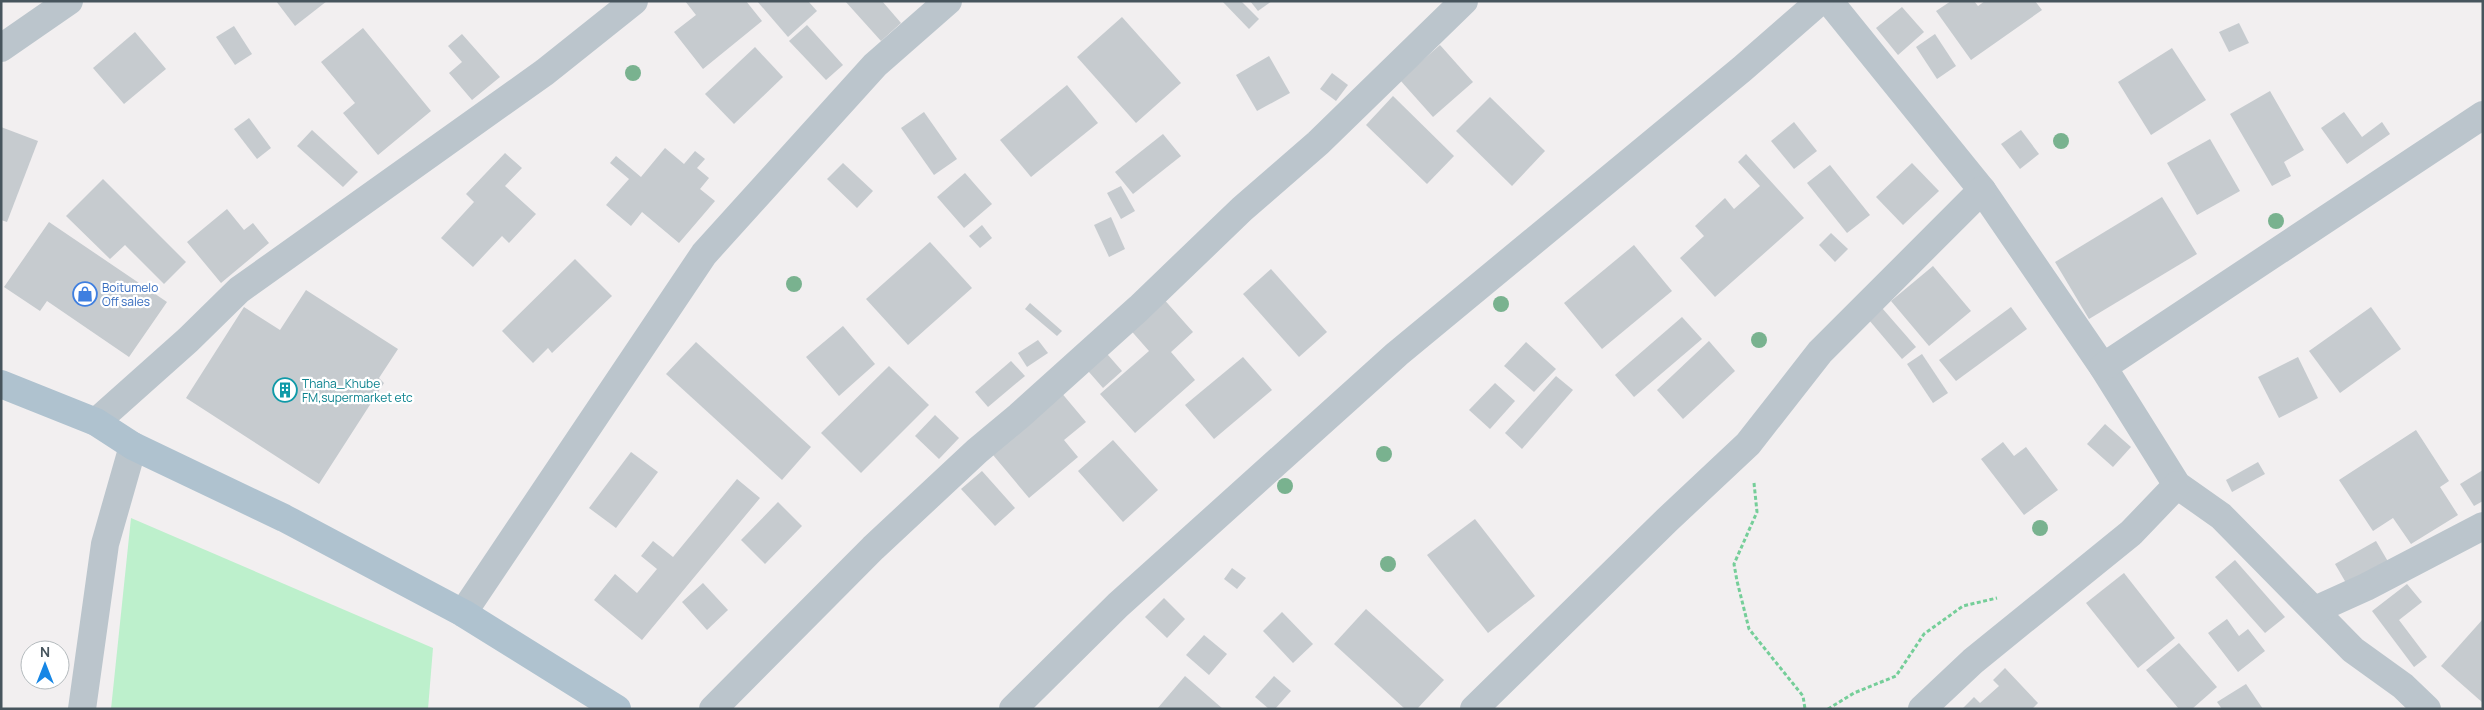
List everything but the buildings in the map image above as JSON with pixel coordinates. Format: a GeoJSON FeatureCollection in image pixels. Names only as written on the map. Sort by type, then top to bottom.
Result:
{"type":"FeatureCollection","features":[{"type":"Feature","properties":{"kind":"main road"},"geometry":{"type":"LineString","coordinates":[[1,384],[96,422],[133,446],[284,518],[463,613],[617,709]]}},
{"type":"Feature","properties":{"kind":"street"},"geometry":{"type":"LineString","coordinates":[[1,48],[69,1]]}},
{"type":"Feature","properties":{"kind":"street"},"geometry":{"type":"LineString","coordinates":[[96,422],[188,340],[239,290],[545,72],[634,1]]}},
{"type":"Feature","properties":{"kind":"street"},"geometry":{"type":"LineString","coordinates":[[463,613],[704,254],[875,65],[948,1]]}},
{"type":"Feature","properties":{"kind":"street"},"geometry":{"type":"LineString","coordinates":[[713,709],[873,548],[977,451],[1019,416],[1139,308],[1242,209],[1318,143],[1464,1]]}},
{"type":"Feature","properties":{"kind":"street"},"geometry":{"type":"LineString","coordinates":[[1013,709],[1118,605],[1397,354],[1734,76],[1820,1]]}},
{"type":"Feature","properties":{"kind":"street"},"geometry":{"type":"LineString","coordinates":[[1830,1],[1982,190],[2103,367],[2178,485],[2220,516],[2353,650],[2403,686],[2427,709]]}},
{"type":"Feature","properties":{"kind":"street"},"geometry":{"type":"LineString","coordinates":[[2103,367],[2483,116]]}},
{"type":"Feature","properties":{"kind":"street"},"geometry":{"type":"LineString","coordinates":[[1474,709],[1667,520],[1748,444],[1820,352],[1982,190]]}},
{"type":"Feature","properties":{"kind":"street"},"geometry":{"type":"LineString","coordinates":[[82,709],[105,544],[133,446]]}},
{"type":"Feature","properties":{"kind":"street"},"geometry":{"type":"LineString","coordinates":[[1922,709],[1973,661],[2131,533],[2178,485]]}},
{"type":"Feature","properties":{"kind":"street"},"geometry":{"type":"LineString","coordinates":[[2315,610],[2366,586],[2390,572],[2481,535]]}},
{"type":"Feature","properties":{"kind":"path"},"geometry":{"type":"LineString","coordinates":[[1748,444],[1758,512],[1734,564],[1737,581],[1749,629],[1802,696],[1805,709]]}},
{"type":"Feature","properties":{"kind":"path"},"geometry":{"type":"LineString","coordinates":[[1828,709],[1854,693],[1896,676],[1924,634],[1963,606],[1999,598]]}},
{"type":"Feature","properties":{"kind":"green space"},"geometry":{"type":"Polygon","coordinates":[[[131,518],[433,648],[428,709],[111,709],[131,518]]]}},
{"type":"Feature","properties":{"kind":"place","name":"Boitumelo Off sales"},"geometry":{"type":"Point","coordinates":[85,294]}},
{"type":"Feature","properties":{"kind":"place","name":"Thaha_Khube FM,supermarket etc"},"geometry":{"type":"Point","coordinates":[285,390]}}]}
